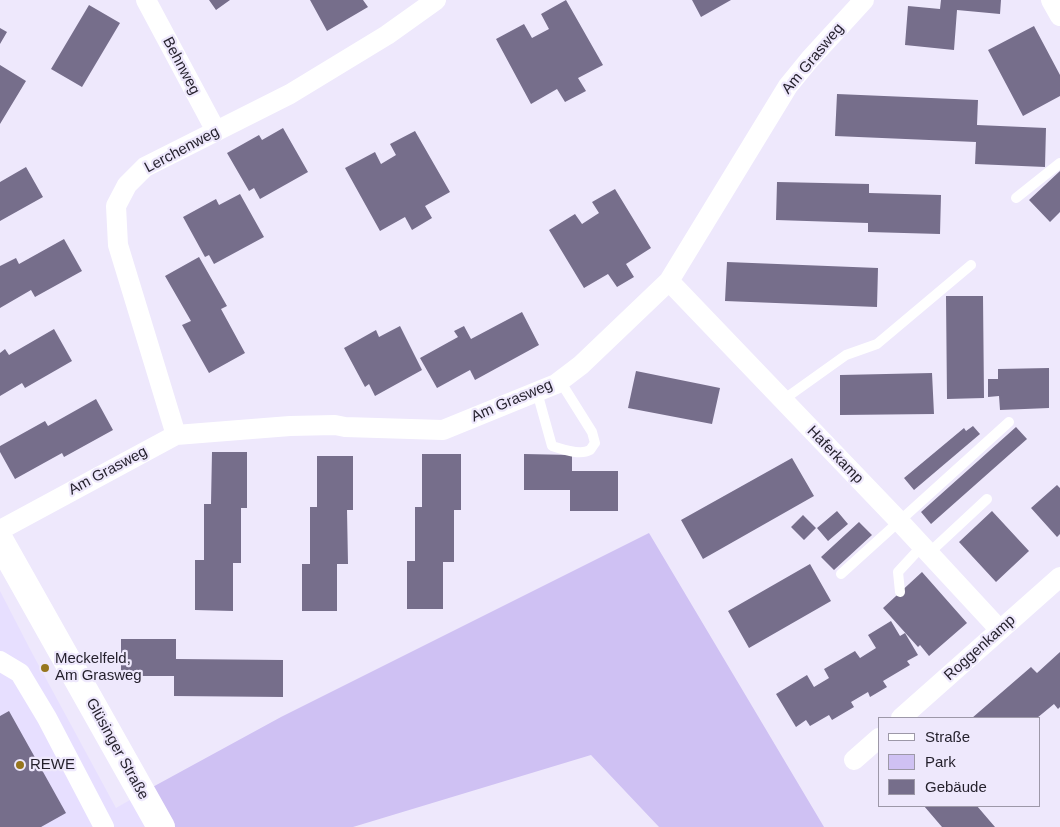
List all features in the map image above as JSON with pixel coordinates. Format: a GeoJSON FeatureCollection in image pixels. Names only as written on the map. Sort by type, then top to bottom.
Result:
{"type":"FeatureCollection","features":[{"type":"Feature","properties":{"kind":"main road","name":"Glüsinger Straße"},"geometry":{"type":"LineString","coordinates":[[0,541],[161,827]]}},
{"type":"Feature","properties":{"kind":"street","name":"Behnweg"},"geometry":{"type":"LineString","coordinates":[[146,0],[216,131]]}},
{"type":"Feature","properties":{"kind":"street","name":"Lerchenweg"},"geometry":{"type":"LineString","coordinates":[[176,435],[118,245],[116,206],[127,185],[145,167],[290,94],[387,35],[436,0]]}},
{"type":"Feature","properties":{"kind":"street","name":"Am Grasweg"},"geometry":{"type":"LineString","coordinates":[[0,530],[176,435],[317,425],[443,430],[560,381],[581,365],[669,281],[788,86],[864,0]]}},
{"type":"Feature","properties":{"kind":"street"},"geometry":{"type":"LineString","coordinates":[[1051,0],[1060,16]]}},
{"type":"Feature","properties":{"kind":"street","name":"Haferkamp"},"geometry":{"type":"LineString","coordinates":[[669,281],[926,549],[1000,630]]}},
{"type":"Feature","properties":{"kind":"street","name":"Roggenkamp"},"geometry":{"type":"LineString","coordinates":[[902,717],[1060,577]]}},
{"type":"Feature","properties":{"kind":"street"},"geometry":{"type":"LineString","coordinates":[[0,660],[20,673],[47,718],[104,827]]}},
{"type":"Feature","properties":{"kind":"street"},"geometry":{"type":"LineString","coordinates":[[854,760],[878,739]]}},
{"type":"Feature","properties":{"kind":"lane"},"geometry":{"type":"LineString","coordinates":[[1016,198],[1060,163]]}},
{"type":"Feature","properties":{"kind":"lane"},"geometry":{"type":"LineString","coordinates":[[782,400],[846,355],[877,344],[971,265]]}},
{"type":"Feature","properties":{"kind":"lane"},"geometry":{"type":"LineString","coordinates":[[537,392],[552,446],[564,450],[582,452],[590,450],[595,443],[592,432],[560,381]]}},
{"type":"Feature","properties":{"kind":"lane"},"geometry":{"type":"LineString","coordinates":[[841,574],[1008,422]]}},
{"type":"Feature","properties":{"kind":"lane"},"geometry":{"type":"LineString","coordinates":[[900,592],[898,572],[987,499]]}},
{"type":"Feature","properties":{"kind":"shaded area"},"geometry":{"type":"Polygon","coordinates":[[[0,591],[116,808],[149,789],[171,827],[0,827],[0,591]]]}},
{"type":"Feature","properties":{"kind":"green space"},"geometry":{"type":"Polygon","coordinates":[[[649,533],[824,827],[659,827],[591,755],[353,827],[171,827],[149,789],[281,717],[649,533]]]}},
{"type":"Feature","properties":{"kind":"building"},"geometry":{"type":"Polygon","coordinates":[[[209,0],[230,0],[216,10],[209,0]]]}},
{"type":"Feature","properties":{"kind":"building"},"geometry":{"type":"Polygon","coordinates":[[[310,0],[363,0],[368,7],[327,31],[310,0]]]}},
{"type":"Feature","properties":{"kind":"building"},"geometry":{"type":"Polygon","coordinates":[[[566,0],[603,65],[578,78],[586,91],[565,102],[557,89],[531,104],[496,39],[524,24],[532,38],[549,29],[541,14],[566,0]]]}},
{"type":"Feature","properties":{"kind":"building"},"geometry":{"type":"Polygon","coordinates":[[[692,0],[731,0],[701,17],[692,0]]]}},
{"type":"Feature","properties":{"kind":"building"},"geometry":{"type":"Polygon","coordinates":[[[941,0],[1001,0],[1000,14],[957,10],[954,50],[905,45],[908,6],[940,9],[941,0]]]}},
{"type":"Feature","properties":{"kind":"building"},"geometry":{"type":"Polygon","coordinates":[[[89,5],[120,23],[82,87],[51,69],[89,5]]]}},
{"type":"Feature","properties":{"kind":"building"},"geometry":{"type":"Polygon","coordinates":[[[1034,26],[1060,75],[1060,96],[1023,116],[988,50],[1034,26]]]}},
{"type":"Feature","properties":{"kind":"building"},"geometry":{"type":"Polygon","coordinates":[[[0,28],[7,32],[0,44],[0,28]]]}},
{"type":"Feature","properties":{"kind":"building"},"geometry":{"type":"Polygon","coordinates":[[[0,65],[26,81],[0,124],[0,65]]]}},
{"type":"Feature","properties":{"kind":"building"},"geometry":{"type":"Polygon","coordinates":[[[837,94],[978,100],[977,125],[1046,128],[1045,167],[975,164],[976,142],[835,136],[837,94]]]}},
{"type":"Feature","properties":{"kind":"building"},"geometry":{"type":"Polygon","coordinates":[[[283,128],[308,172],[260,199],[254,188],[249,191],[227,153],[259,135],[262,140],[283,128]]]}},
{"type":"Feature","properties":{"kind":"building"},"geometry":{"type":"Polygon","coordinates":[[[415,131],[450,192],[425,206],[432,218],[412,230],[405,217],[380,231],[345,168],[375,152],[381,164],[396,155],[390,144],[415,131]]]}},
{"type":"Feature","properties":{"kind":"building"},"geometry":{"type":"Polygon","coordinates":[[[26,167],[43,197],[0,221],[0,182],[26,167]]]}},
{"type":"Feature","properties":{"kind":"building"},"geometry":{"type":"Polygon","coordinates":[[[1060,171],[1060,212],[1050,222],[1029,200],[1060,171]]]}},
{"type":"Feature","properties":{"kind":"building"},"geometry":{"type":"Polygon","coordinates":[[[777,182],[869,184],[869,193],[941,195],[940,234],[868,232],[868,223],[776,220],[777,182]]]}},
{"type":"Feature","properties":{"kind":"building"},"geometry":{"type":"Polygon","coordinates":[[[615,189],[651,248],[626,264],[634,277],[617,287],[608,274],[584,288],[549,230],[575,214],[582,224],[599,213],[592,202],[615,189]]]}},
{"type":"Feature","properties":{"kind":"building"},"geometry":{"type":"Polygon","coordinates":[[[240,194],[264,237],[214,264],[209,255],[205,257],[183,217],[216,199],[219,205],[240,194]]]}},
{"type":"Feature","properties":{"kind":"building"},"geometry":{"type":"Polygon","coordinates":[[[64,239],[82,271],[35,297],[31,290],[0,308],[0,266],[16,258],[19,264],[64,239]]]}},
{"type":"Feature","properties":{"kind":"building"},"geometry":{"type":"Polygon","coordinates":[[[199,257],[227,306],[221,309],[245,353],[209,373],[182,325],[191,321],[165,276],[199,257]]]}},
{"type":"Feature","properties":{"kind":"building"},"geometry":{"type":"Polygon","coordinates":[[[727,262],[878,268],[877,307],[725,301],[727,262]]]}},
{"type":"Feature","properties":{"kind":"building"},"geometry":{"type":"Polygon","coordinates":[[[946,296],[983,296],[984,398],[947,399],[946,296]]]}},
{"type":"Feature","properties":{"kind":"building"},"geometry":{"type":"Polygon","coordinates":[[[522,312],[539,345],[475,380],[470,370],[437,388],[420,358],[458,337],[454,331],[464,326],[471,339],[522,312]]]}},
{"type":"Feature","properties":{"kind":"building"},"geometry":{"type":"Polygon","coordinates":[[[400,326],[422,370],[375,396],[369,384],[365,387],[344,348],[376,330],[379,337],[400,326]]]}},
{"type":"Feature","properties":{"kind":"building"},"geometry":{"type":"Polygon","coordinates":[[[54,329],[72,361],[25,388],[22,383],[0,396],[0,353],[5,349],[9,355],[54,329]]]}},
{"type":"Feature","properties":{"kind":"building"},"geometry":{"type":"Polygon","coordinates":[[[1049,368],[1049,408],[1000,410],[999,396],[988,397],[988,379],[998,379],[998,369],[1049,368]]]}},
{"type":"Feature","properties":{"kind":"building"},"geometry":{"type":"Polygon","coordinates":[[[636,371],[720,388],[712,424],[628,408],[636,371]]]}},
{"type":"Feature","properties":{"kind":"building"},"geometry":{"type":"Polygon","coordinates":[[[932,373],[934,414],[840,415],[840,375],[932,373]]]}},
{"type":"Feature","properties":{"kind":"building"},"geometry":{"type":"Polygon","coordinates":[[[96,399],[113,430],[64,457],[62,453],[15,479],[0,452],[0,446],[45,421],[48,426],[96,399]]]}},
{"type":"Feature","properties":{"kind":"building"},"geometry":{"type":"Polygon","coordinates":[[[973,426],[980,434],[914,490],[904,478],[964,428],[966,431],[973,426]]]}},
{"type":"Feature","properties":{"kind":"building"},"geometry":{"type":"Polygon","coordinates":[[[1016,427],[1027,439],[931,524],[921,512],[1016,427]]]}},
{"type":"Feature","properties":{"kind":"building"},"geometry":{"type":"Polygon","coordinates":[[[212,452],[247,452],[247,508],[241,508],[241,563],[233,563],[233,611],[195,610],[195,560],[204,560],[204,504],[211,504],[212,452]]]}},
{"type":"Feature","properties":{"kind":"building"},"geometry":{"type":"Polygon","coordinates":[[[422,454],[461,454],[461,510],[454,510],[454,562],[443,562],[443,609],[407,609],[407,561],[415,561],[415,507],[422,507],[422,454]]]}},
{"type":"Feature","properties":{"kind":"building"},"geometry":{"type":"Polygon","coordinates":[[[524,454],[572,455],[572,471],[618,471],[618,511],[570,511],[570,490],[524,490],[524,454]]]}},
{"type":"Feature","properties":{"kind":"building"},"geometry":{"type":"Polygon","coordinates":[[[317,456],[353,456],[353,510],[347,510],[348,564],[337,564],[337,611],[302,611],[302,564],[310,564],[310,507],[317,507],[317,456]]]}},
{"type":"Feature","properties":{"kind":"building"},"geometry":{"type":"Polygon","coordinates":[[[792,458],[814,496],[703,559],[681,520],[792,458]]]}},
{"type":"Feature","properties":{"kind":"building"},"geometry":{"type":"Polygon","coordinates":[[[1057,485],[1060,488],[1060,534],[1057,537],[1031,508],[1057,485]]]}},
{"type":"Feature","properties":{"kind":"building"},"geometry":{"type":"Polygon","coordinates":[[[837,511],[848,524],[828,541],[817,528],[837,511]]]}},
{"type":"Feature","properties":{"kind":"building"},"geometry":{"type":"Polygon","coordinates":[[[992,511],[1029,551],[996,582],[959,542],[992,511]]]}},
{"type":"Feature","properties":{"kind":"building"},"geometry":{"type":"Polygon","coordinates":[[[803,515],[816,528],[804,540],[791,527],[803,515]]]}},
{"type":"Feature","properties":{"kind":"building"},"geometry":{"type":"Polygon","coordinates":[[[859,522],[872,535],[834,570],[821,557],[859,522]]]}},
{"type":"Feature","properties":{"kind":"building"},"geometry":{"type":"Polygon","coordinates":[[[810,564],[831,601],[749,648],[728,611],[810,564]]]}},
{"type":"Feature","properties":{"kind":"building"},"geometry":{"type":"Polygon","coordinates":[[[922,572],[967,623],[929,656],[920,645],[918,647],[883,608],[922,572]]]}},
{"type":"Feature","properties":{"kind":"building"},"geometry":{"type":"Polygon","coordinates":[[[891,621],[900,636],[905,633],[918,655],[907,661],[910,665],[883,681],[887,687],[870,697],[868,692],[851,702],[854,707],[832,720],[829,715],[810,726],[806,720],[796,727],[776,694],[807,675],[814,687],[829,678],[824,669],[855,651],[860,658],[876,648],[868,635],[891,621]]]}},
{"type":"Feature","properties":{"kind":"building"},"geometry":{"type":"Polygon","coordinates":[[[121,639],[176,639],[176,659],[283,660],[283,697],[174,696],[174,676],[121,676],[121,639]]]}},
{"type":"Feature","properties":{"kind":"building"},"geometry":{"type":"Polygon","coordinates":[[[1060,652],[1060,707],[1058,709],[1054,704],[1038,717],[973,717],[1031,667],[1037,673],[1060,652]]]}},
{"type":"Feature","properties":{"kind":"building","name":"REWE"},"geometry":{"type":"Polygon","coordinates":[[[9,711],[66,813],[41,827],[0,827],[0,716],[9,711]]]}},
{"type":"Feature","properties":{"kind":"building"},"geometry":{"type":"Polygon","coordinates":[[[925,807],[978,807],[995,827],[942,827],[925,807]]]}},
{"type":"Feature","properties":{"kind":"place","name":"Meckelfeld, Am Grasweg"},"geometry":{"type":"Point","coordinates":[45,668]}},
{"type":"Feature","properties":{"kind":"place","name":"REWE"},"geometry":{"type":"Point","coordinates":[20,765]}}]}
